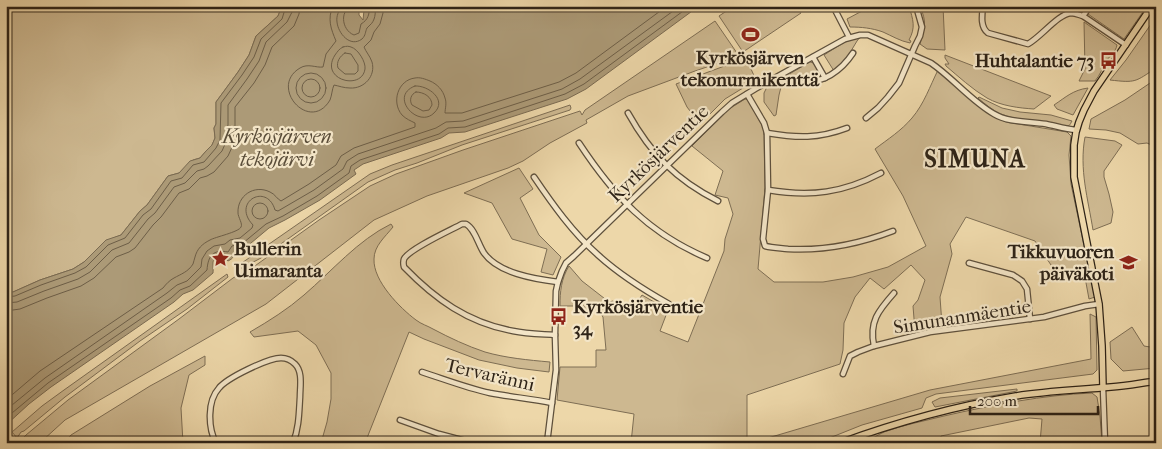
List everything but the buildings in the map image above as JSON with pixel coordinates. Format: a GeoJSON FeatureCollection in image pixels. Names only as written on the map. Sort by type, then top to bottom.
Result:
{"type":"FeatureCollection","features":[{"type":"Feature","properties":{"kind":"main road"},"geometry":{"type":"LineString","coordinates":[[1103,388],[1099,304],[1074,177],[1074,145],[1076,130],[1094,91],[1152,6]]}},
{"type":"Feature","properties":{"kind":"main road"},"geometry":{"type":"LineString","coordinates":[[840,443],[960,407],[1017,396],[1156,381]]}},
{"type":"Feature","properties":{"kind":"street"},"geometry":{"type":"LineString","coordinates":[[833,6],[849,37]]}},
{"type":"Feature","properties":{"kind":"street"},"geometry":{"type":"LineString","coordinates":[[866,118],[878,108],[898,83],[920,36],[922,27],[916,6]]}},
{"type":"Feature","properties":{"kind":"street"},"geometry":{"type":"LineString","coordinates":[[983,6],[982,25],[984,30],[988,33],[1028,44],[1052,24],[1066,14],[1071,13],[1083,16],[1126,45]]}},
{"type":"Feature","properties":{"kind":"street"},"geometry":{"type":"LineString","coordinates":[[1083,16],[1090,6]]}},
{"type":"Feature","properties":{"kind":"street","name":"Kyrkösjärventie"},"geometry":{"type":"LineString","coordinates":[[548,443],[556,370],[555,335],[558,282],[566,263],[722,112],[747,94],[849,37],[860,34],[868,35],[931,63],[994,114],[1005,118],[1076,130]]}},
{"type":"Feature","properties":{"kind":"street"},"geometry":{"type":"LineString","coordinates":[[803,83],[817,81],[837,71],[853,53]]}},
{"type":"Feature","properties":{"kind":"street"},"geometry":{"type":"LineString","coordinates":[[813,57],[825,78]]}},
{"type":"Feature","properties":{"kind":"street"},"geometry":{"type":"LineString","coordinates":[[747,94],[764,123],[767,134],[768,190],[763,239],[765,246],[816,249],[840,246],[893,231]]}},
{"type":"Feature","properties":{"kind":"street"},"geometry":{"type":"LineString","coordinates":[[628,113],[642,136],[677,176],[690,186],[718,201]]}},
{"type":"Feature","properties":{"kind":"street"},"geometry":{"type":"LineString","coordinates":[[767,134],[804,138],[835,133],[847,128]]}},
{"type":"Feature","properties":{"kind":"street"},"geometry":{"type":"LineString","coordinates":[[579,143],[601,176],[638,216],[667,237],[694,253],[707,258]]}},
{"type":"Feature","properties":{"kind":"street"},"geometry":{"type":"LineString","coordinates":[[768,190],[806,194],[826,192],[843,189],[881,173]]}},
{"type":"Feature","properties":{"kind":"street"},"geometry":{"type":"LineString","coordinates":[[534,177],[566,222],[586,244],[615,269],[669,304]]}},
{"type":"Feature","properties":{"kind":"street"},"geometry":{"type":"LineString","coordinates":[[555,335],[513,332],[496,328],[463,314],[432,294],[419,283],[404,267],[403,263],[407,255],[424,244],[462,224],[466,224],[471,228],[484,253],[500,268],[526,276],[558,282]]}},
{"type":"Feature","properties":{"kind":"street"},"geometry":{"type":"LineString","coordinates":[[969,263],[1012,276],[1022,281],[1027,290],[1030,319]]}},
{"type":"Feature","properties":{"kind":"street"},"geometry":{"type":"LineString","coordinates":[[874,346],[872,334],[874,322],[881,308],[894,294]]}},
{"type":"Feature","properties":{"kind":"street","name":"Simunanmäentie"},"geometry":{"type":"LineString","coordinates":[[843,374],[850,356],[874,346],[947,329],[1044,317],[1099,304]]}},
{"type":"Feature","properties":{"kind":"street"},"geometry":{"type":"LineString","coordinates":[[216,443],[211,429],[210,416],[213,397],[218,389],[225,381],[249,369],[281,358],[294,362],[300,377],[298,427],[293,443]]}},
{"type":"Feature","properties":{"kind":"street","name":"Tervaränni"},"geometry":{"type":"LineString","coordinates":[[422,372],[488,392],[552,402]]}},
{"type":"Feature","properties":{"kind":"street"},"geometry":{"type":"LineString","coordinates":[[1103,388],[1105,443]]}},
{"type":"Feature","properties":{"kind":"street"},"geometry":{"type":"LineString","coordinates":[[400,420],[439,434],[473,443]]}},
{"type":"Feature","properties":{"kind":"shaded area"},"geometry":{"type":"Polygon","coordinates":[[[6,6],[282,6],[278,16],[256,36],[249,55],[216,102],[215,138],[212,145],[200,158],[193,160],[179,173],[168,176],[147,205],[121,235],[106,241],[84,262],[73,269],[40,280],[13,292],[6,292],[6,6]]]}},
{"type":"Feature","properties":{"kind":"shaded area","name":"Kyrkösjärven tekonurmikenttä"},"geometry":{"type":"Polygon","coordinates":[[[734,6],[797,6],[801,13],[743,52],[719,16],[734,6]]]}},
{"type":"Feature","properties":{"kind":"shaded area"},"geometry":{"type":"Polygon","coordinates":[[[878,6],[909,6],[913,23],[910,43],[883,32],[850,27],[847,19],[862,11],[878,6]]]}},
{"type":"Feature","properties":{"kind":"shaded area"},"geometry":{"type":"Polygon","coordinates":[[[920,6],[943,6],[945,50],[927,49],[920,44],[924,17],[920,6]]]}},
{"type":"Feature","properties":{"kind":"shaded area"},"geometry":{"type":"Polygon","coordinates":[[[1093,6],[1147,6],[1124,39],[1088,14],[1093,6]]]}},
{"type":"Feature","properties":{"kind":"shaded area"},"geometry":{"type":"Polygon","coordinates":[[[1156,17],[1156,68],[1135,80],[1110,80],[1126,60],[1156,17]]]}},
{"type":"Feature","properties":{"kind":"shaded area"},"geometry":{"type":"Polygon","coordinates":[[[715,21],[739,56],[628,96],[586,120],[587,123],[550,143],[523,161],[427,196],[374,220],[266,304],[65,420],[42,441],[25,439],[26,435],[68,400],[233,278],[252,268],[370,186],[396,174],[463,150],[580,111],[582,115],[585,110],[715,21]]]}},
{"type":"Feature","properties":{"kind":"shaded area"},"geometry":{"type":"Polygon","coordinates":[[[1084,22],[1117,45],[1095,81],[1079,81],[1085,69],[1084,22]]]}},
{"type":"Feature","properties":{"kind":"shaded area"},"geometry":{"type":"Polygon","coordinates":[[[860,37],[845,61],[834,71],[824,55],[846,42],[860,37]]]}},
{"type":"Feature","properties":{"kind":"shaded area"},"geometry":{"type":"Polygon","coordinates":[[[945,55],[1051,96],[1034,109],[998,103],[976,91],[946,66],[945,64],[949,64],[945,55]]]}},
{"type":"Feature","properties":{"kind":"shaded area"},"geometry":{"type":"Polygon","coordinates":[[[746,58],[756,80],[725,99],[700,124],[687,107],[676,84],[746,58]]]}},
{"type":"Feature","properties":{"kind":"shaded area"},"geometry":{"type":"Polygon","coordinates":[[[810,62],[814,63],[816,67],[816,77],[814,79],[796,80],[781,87],[776,115],[774,116],[764,102],[764,93],[767,87],[810,62]]]}},
{"type":"Feature","properties":{"kind":"shaded area"},"geometry":{"type":"Polygon","coordinates":[[[938,70],[966,96],[991,115],[1006,122],[1067,132],[1071,136],[1069,155],[1071,184],[1095,297],[1089,299],[1084,272],[1057,274],[1035,241],[966,217],[950,244],[952,254],[940,297],[942,325],[915,331],[913,306],[918,300],[925,280],[911,265],[884,289],[870,278],[855,297],[844,323],[843,350],[840,364],[747,395],[747,443],[631,443],[634,414],[557,400],[560,367],[596,367],[596,350],[606,350],[603,317],[599,312],[585,311],[584,306],[560,306],[564,276],[569,266],[582,281],[609,302],[613,301],[630,313],[642,295],[668,310],[660,331],[688,342],[724,251],[725,239],[733,214],[728,198],[715,195],[723,171],[692,146],[729,109],[745,99],[748,100],[764,129],[765,188],[758,269],[774,282],[823,282],[853,277],[888,267],[926,246],[903,196],[875,149],[899,131],[916,113],[938,70]]]}},
{"type":"Feature","properties":{"kind":"shaded area"},"geometry":{"type":"Polygon","coordinates":[[[1156,79],[1156,147],[1147,143],[1138,144],[1120,133],[1089,129],[1091,119],[1125,100],[1156,79]]]}},
{"type":"Feature","properties":{"kind":"shaded area"},"geometry":{"type":"Polygon","coordinates":[[[1088,88],[1073,115],[1057,109],[1054,105],[1074,92],[1088,88]]]}},
{"type":"Feature","properties":{"kind":"shaded area"},"geometry":{"type":"Polygon","coordinates":[[[979,97],[1002,108],[1051,115],[1072,121],[1069,125],[1063,126],[1007,116],[992,109],[979,97]]]}},
{"type":"Feature","properties":{"kind":"shaded area"},"geometry":{"type":"Polygon","coordinates":[[[570,105],[570,110],[462,145],[368,182],[261,258],[238,270],[236,269],[236,267],[370,174],[570,105]]]}},
{"type":"Feature","properties":{"kind":"shaded area"},"geometry":{"type":"Polygon","coordinates":[[[1085,137],[1115,141],[1122,145],[1104,171],[1113,212],[1111,223],[1093,230],[1083,161],[1085,137]]]}},
{"type":"Feature","properties":{"kind":"shaded area"},"geometry":{"type":"Polygon","coordinates":[[[519,168],[533,189],[520,198],[539,235],[561,257],[553,275],[541,272],[547,249],[512,239],[492,203],[464,193],[519,168]]]}},
{"type":"Feature","properties":{"kind":"shaded area"},"geometry":{"type":"Polygon","coordinates":[[[391,224],[393,227],[380,242],[374,254],[375,267],[383,285],[410,315],[420,323],[478,350],[525,360],[550,362],[549,372],[479,360],[409,332],[367,438],[380,443],[321,443],[331,399],[331,373],[316,345],[298,331],[254,337],[250,332],[291,305],[367,238],[391,224]]]}},
{"type":"Feature","properties":{"kind":"shaded area"},"geometry":{"type":"Polygon","coordinates":[[[227,274],[228,277],[65,397],[21,432],[17,438],[12,432],[42,406],[227,274]]]}},
{"type":"Feature","properties":{"kind":"shaded area"},"geometry":{"type":"Polygon","coordinates":[[[1090,314],[1096,317],[1097,370],[1093,374],[936,394],[926,398],[922,408],[862,425],[817,443],[751,443],[930,390],[1091,359],[1090,314]]]}},
{"type":"Feature","properties":{"kind":"shaded area"},"geometry":{"type":"Polygon","coordinates":[[[1132,327],[1144,346],[1150,347],[1156,352],[1156,368],[1123,371],[1111,359],[1110,342],[1132,327]]]}},
{"type":"Feature","properties":{"kind":"shaded area"},"geometry":{"type":"Polygon","coordinates":[[[205,356],[205,365],[189,375],[181,408],[183,443],[64,443],[71,435],[150,386],[205,356]]]}},
{"type":"Feature","properties":{"kind":"shaded area"},"geometry":{"type":"Polygon","coordinates":[[[1017,389],[1017,391],[935,407],[932,402],[940,398],[1017,389]]]}},
{"type":"Feature","properties":{"kind":"shaded area"},"geometry":{"type":"Polygon","coordinates":[[[1092,393],[1097,397],[1102,443],[1040,443],[1042,419],[1029,418],[941,436],[941,443],[864,443],[881,433],[962,412],[1036,398],[1092,393]]]}},
{"type":"Feature","properties":{"kind":"water","name":"Kyrkösjärven tekojärvi"},"geometry":{"type":"Polygon","coordinates":[[[282,6],[359,6],[359,15],[363,20],[363,6],[699,6],[586,89],[567,99],[465,132],[449,133],[441,138],[363,164],[354,170],[356,174],[320,200],[269,228],[245,248],[235,250],[230,260],[228,261],[222,256],[215,259],[213,262],[213,273],[193,290],[183,294],[51,387],[6,425],[6,292],[13,292],[40,280],[73,269],[84,262],[106,240],[121,235],[147,205],[168,176],[179,173],[190,161],[200,158],[212,145],[215,138],[216,102],[249,55],[256,36],[278,16],[282,6]]]}},
{"type":"Feature","properties":{"kind":"place","name":"Kyrkösjärven tekonurmikenttä"},"geometry":{"type":"Point","coordinates":[750,34]}},
{"type":"Feature","properties":{"kind":"place","name":"Huhtalantie 73"},"geometry":{"type":"Point","coordinates":[1108,60]}},
{"type":"Feature","properties":{"kind":"place","name":"Bullerin Uimaranta"},"geometry":{"type":"Point","coordinates":[220,259]}},
{"type":"Feature","properties":{"kind":"place","name":"Tikkuvuoren päiväkoti"},"geometry":{"type":"Point","coordinates":[1128,262]}},
{"type":"Feature","properties":{"kind":"place","name":"Kyrkösjärventie 34"},"geometry":{"type":"Point","coordinates":[559,317]}},
{"type":"Feature","properties":{"kind":"district","name":"SIMUNA"},"geometry":{"type":"Point","coordinates":[975,159]}}]}
